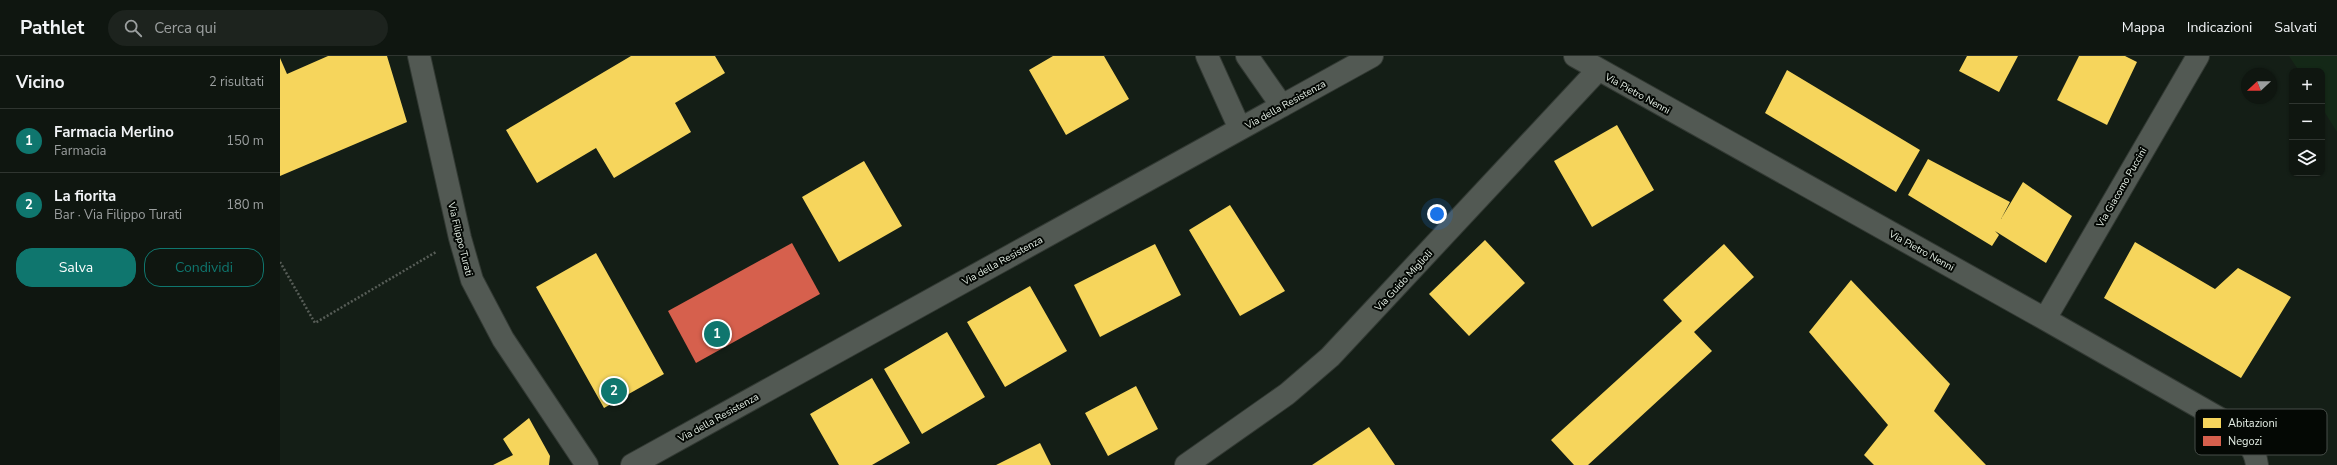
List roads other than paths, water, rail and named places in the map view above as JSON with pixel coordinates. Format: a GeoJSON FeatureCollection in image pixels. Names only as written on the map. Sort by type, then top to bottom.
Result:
{"type":"FeatureCollection","features":[{"type":"Feature","properties":{"kind":"street","name":"Via Filippo Turati"},"geometry":{"type":"LineString","coordinates":[[419,56],[460,238],[472,280],[503,339],[587,465]]}},
{"type":"Feature","properties":{"kind":"street"},"geometry":{"type":"LineString","coordinates":[[1207,56],[1240,129]]}},
{"type":"Feature","properties":{"kind":"street"},"geometry":{"type":"LineString","coordinates":[[1247,56],[1282,106]]}},
{"type":"Feature","properties":{"kind":"street","name":"Via della Resistenza"},"geometry":{"type":"LineString","coordinates":[[632,465],[1372,56]]}},
{"type":"Feature","properties":{"kind":"street","name":"Via Pietro Nenni"},"geometry":{"type":"LineString","coordinates":[[1575,56],[2045,318],[2203,409]]}},
{"type":"Feature","properties":{"kind":"street","name":"Via Giacomo Puccini"},"geometry":{"type":"LineString","coordinates":[[2045,318],[2198,56]]}},
{"type":"Feature","properties":{"kind":"street","name":"Via Guido Miglioli"},"geometry":{"type":"LineString","coordinates":[[1186,465],[1287,394],[1330,357],[1598,70]]}},
{"type":"Feature","properties":{"kind":"place","name":"Farmacia Merlino"},"geometry":{"type":"Point","coordinates":[717,334]}},
{"type":"Feature","properties":{"kind":"place","name":"La fiorita"},"geometry":{"type":"Point","coordinates":[614,391]}}]}
